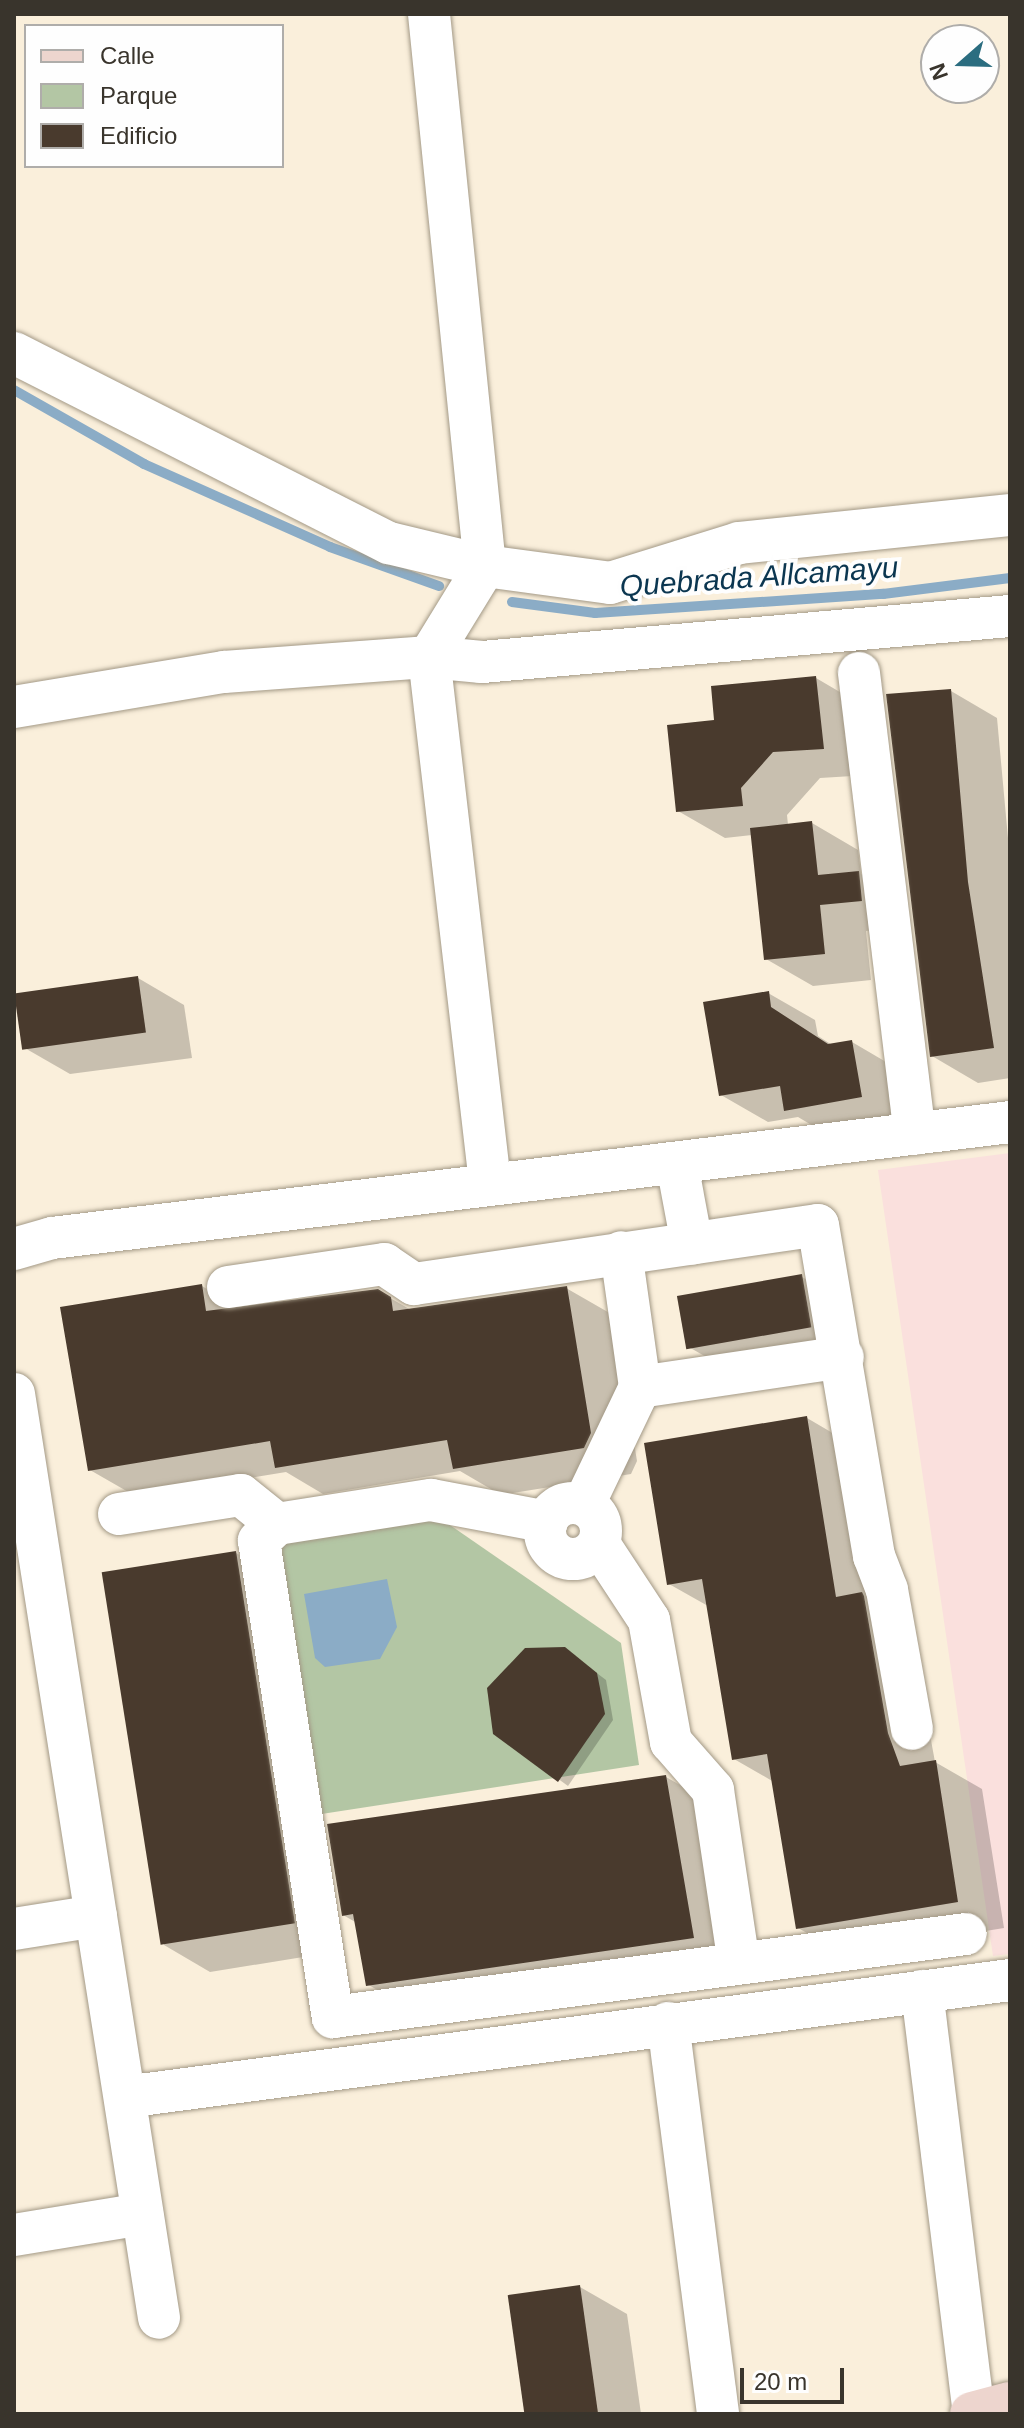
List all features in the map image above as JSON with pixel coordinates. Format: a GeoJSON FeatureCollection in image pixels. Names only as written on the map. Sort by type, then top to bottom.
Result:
{"type":"FeatureCollection","features":[{"type":"Feature","properties":{"kind":"street"},"geometry":{"type":"LineString","coordinates":[[429,14],[485,566],[429,657],[490,1183]]}},
{"type":"Feature","properties":{"kind":"street"},"geometry":{"type":"LineString","coordinates":[[14,353],[389,543],[485,566],[610,583],[739,543],[1010,515]]}},
{"type":"Feature","properties":{"kind":"street"},"geometry":{"type":"LineString","coordinates":[[14,707],[224,672],[429,657],[482,662],[1010,616]]}},
{"type":"Feature","properties":{"kind":"street"},"geometry":{"type":"LineString","coordinates":[[859,673],[915,1134]]}},
{"type":"Feature","properties":{"kind":"street"},"geometry":{"type":"LineString","coordinates":[[14,1249],[52,1238],[1010,1122]]}},
{"type":"Feature","properties":{"kind":"street"},"geometry":{"type":"LineString","coordinates":[[677,1164],[692,1244]]}},
{"type":"Feature","properties":{"kind":"street"},"geometry":{"type":"LineString","coordinates":[[228,1287],[384,1264],[414,1284],[818,1225],[843,1357],[874,1556],[887,1590],[912,1729]]}},
{"type":"Feature","properties":{"kind":"street"},"geometry":{"type":"LineString","coordinates":[[584,1504],[640,1387],[621,1252]]}},
{"type":"Feature","properties":{"kind":"street"},"geometry":{"type":"LineString","coordinates":[[640,1387],[843,1357]]}},
{"type":"Feature","properties":{"kind":"street"},"geometry":{"type":"LineString","coordinates":[[14,1394],[30,1605],[96,1916],[159,2318]]}},
{"type":"Feature","properties":{"kind":"street"},"geometry":{"type":"LineString","coordinates":[[119,1514],[241,1495],[277,1524]]}},
{"type":"Feature","properties":{"kind":"street"},"geometry":{"type":"LineString","coordinates":[[547,1522],[431,1500],[277,1524],[259,1541],[333,2017],[966,1934]]}},
{"type":"Feature","properties":{"kind":"street"},"geometry":{"type":"LineString","coordinates":[[584,1504],[557,1507],[547,1522],[547,1541],[559,1555],[577,1559],[599,1544]]}},
{"type":"Feature","properties":{"kind":"street"},"geometry":{"type":"LineString","coordinates":[[584,1504],[601,1525],[599,1544],[649,1620],[671,1742],[713,1790],[739,1963]]}},
{"type":"Feature","properties":{"kind":"street"},"geometry":{"type":"LineString","coordinates":[[14,1929],[96,1916]]}},
{"type":"Feature","properties":{"kind":"street"},"geometry":{"type":"LineString","coordinates":[[125,2097],[1010,1980]]}},
{"type":"Feature","properties":{"kind":"street"},"geometry":{"type":"LineString","coordinates":[[922,1991],[973,2414],[1010,2404]]}},
{"type":"Feature","properties":{"kind":"street"},"geometry":{"type":"LineString","coordinates":[[668,2023],[718,2414]]}},
{"type":"Feature","properties":{"kind":"street"},"geometry":{"type":"LineString","coordinates":[[14,2235],[142,2214]]}},
{"type":"Feature","properties":{"kind":"shaded area"},"geometry":{"type":"Polygon","coordinates":[[[1010,1153],[1010,1954],[993,1956],[878,1170],[1010,1153]]]}},
{"type":"Feature","properties":{"kind":"green space"},"geometry":{"type":"Polygon","coordinates":[[[434,1514],[621,1643],[639,1765],[315,1815],[276,1539],[434,1514]]]}},
{"type":"Feature","properties":{"kind":"water"},"geometry":{"type":"Polygon","coordinates":[[[387,1579],[397,1627],[380,1659],[325,1667],[315,1658],[304,1594],[387,1579]]]}},
{"type":"Feature","properties":{"kind":"building"},"geometry":{"type":"Polygon","coordinates":[[[816,676],[824,749],[773,752],[741,788],[743,806],[676,812],[667,725],[714,720],[711,686],[816,676]]]}},
{"type":"Feature","properties":{"kind":"building"},"geometry":{"type":"Polygon","coordinates":[[[951,689],[968,882],[994,1048],[930,1057],[886,694],[951,689]]]}},
{"type":"Feature","properties":{"kind":"building"},"geometry":{"type":"Polygon","coordinates":[[[812,821],[818,875],[859,871],[862,901],[820,905],[825,954],[764,960],[750,828],[812,821]]]}},
{"type":"Feature","properties":{"kind":"building"},"geometry":{"type":"Polygon","coordinates":[[[138,976],[146,1032],[22,1050],[14,993],[138,976]]]}},
{"type":"Feature","properties":{"kind":"building"},"geometry":{"type":"Polygon","coordinates":[[[769,991],[771,1007],[828,1044],[852,1040],[862,1097],[784,1111],[780,1086],[719,1096],[703,1002],[769,991]]]}},
{"type":"Feature","properties":{"kind":"building"},"geometry":{"type":"Polygon","coordinates":[[[802,1274],[811,1327],[686,1349],[677,1296],[802,1274]]]}},
{"type":"Feature","properties":{"kind":"building"},"geometry":{"type":"Polygon","coordinates":[[[202,1284],[206,1311],[378,1289],[391,1297],[393,1311],[567,1286],[591,1433],[584,1448],[453,1469],[447,1440],[275,1468],[270,1441],[88,1471],[60,1307],[202,1284]]]}},
{"type":"Feature","properties":{"kind":"building"},"geometry":{"type":"Polygon","coordinates":[[[807,1416],[836,1597],[862,1592],[864,1596],[888,1733],[900,1766],[936,1760],[958,1902],[796,1929],[767,1754],[732,1760],[702,1579],[667,1585],[644,1443],[807,1416]]]}},
{"type":"Feature","properties":{"kind":"building"},"geometry":{"type":"Polygon","coordinates":[[[236,1551],[295,1923],[161,1945],[102,1572],[236,1551]]]}},
{"type":"Feature","properties":{"kind":"building"},"geometry":{"type":"Polygon","coordinates":[[[565,1647],[597,1673],[605,1714],[558,1782],[493,1734],[487,1688],[525,1648],[565,1647]]]}},
{"type":"Feature","properties":{"kind":"building"},"geometry":{"type":"Polygon","coordinates":[[[666,1775],[694,1938],[366,1986],[353,1914],[342,1916],[327,1824],[666,1775]]]}},
{"type":"Feature","properties":{"kind":"building"},"geometry":{"type":"Polygon","coordinates":[[[580,2285],[598,2414],[524,2414],[508,2295],[580,2285]]]}},
{"type":"Feature","properties":{"kind":"waterway","name":"Quebrada Allcamayu"},"geometry":{"type":"LineString","coordinates":[[14,390],[144,464],[330,547],[439,586]]}},
{"type":"Feature","properties":{"kind":"waterway","name":"Quebrada Allcamayu"},"geometry":{"type":"LineString","coordinates":[[512,602],[595,613],[883,594],[1010,578]]}}]}
